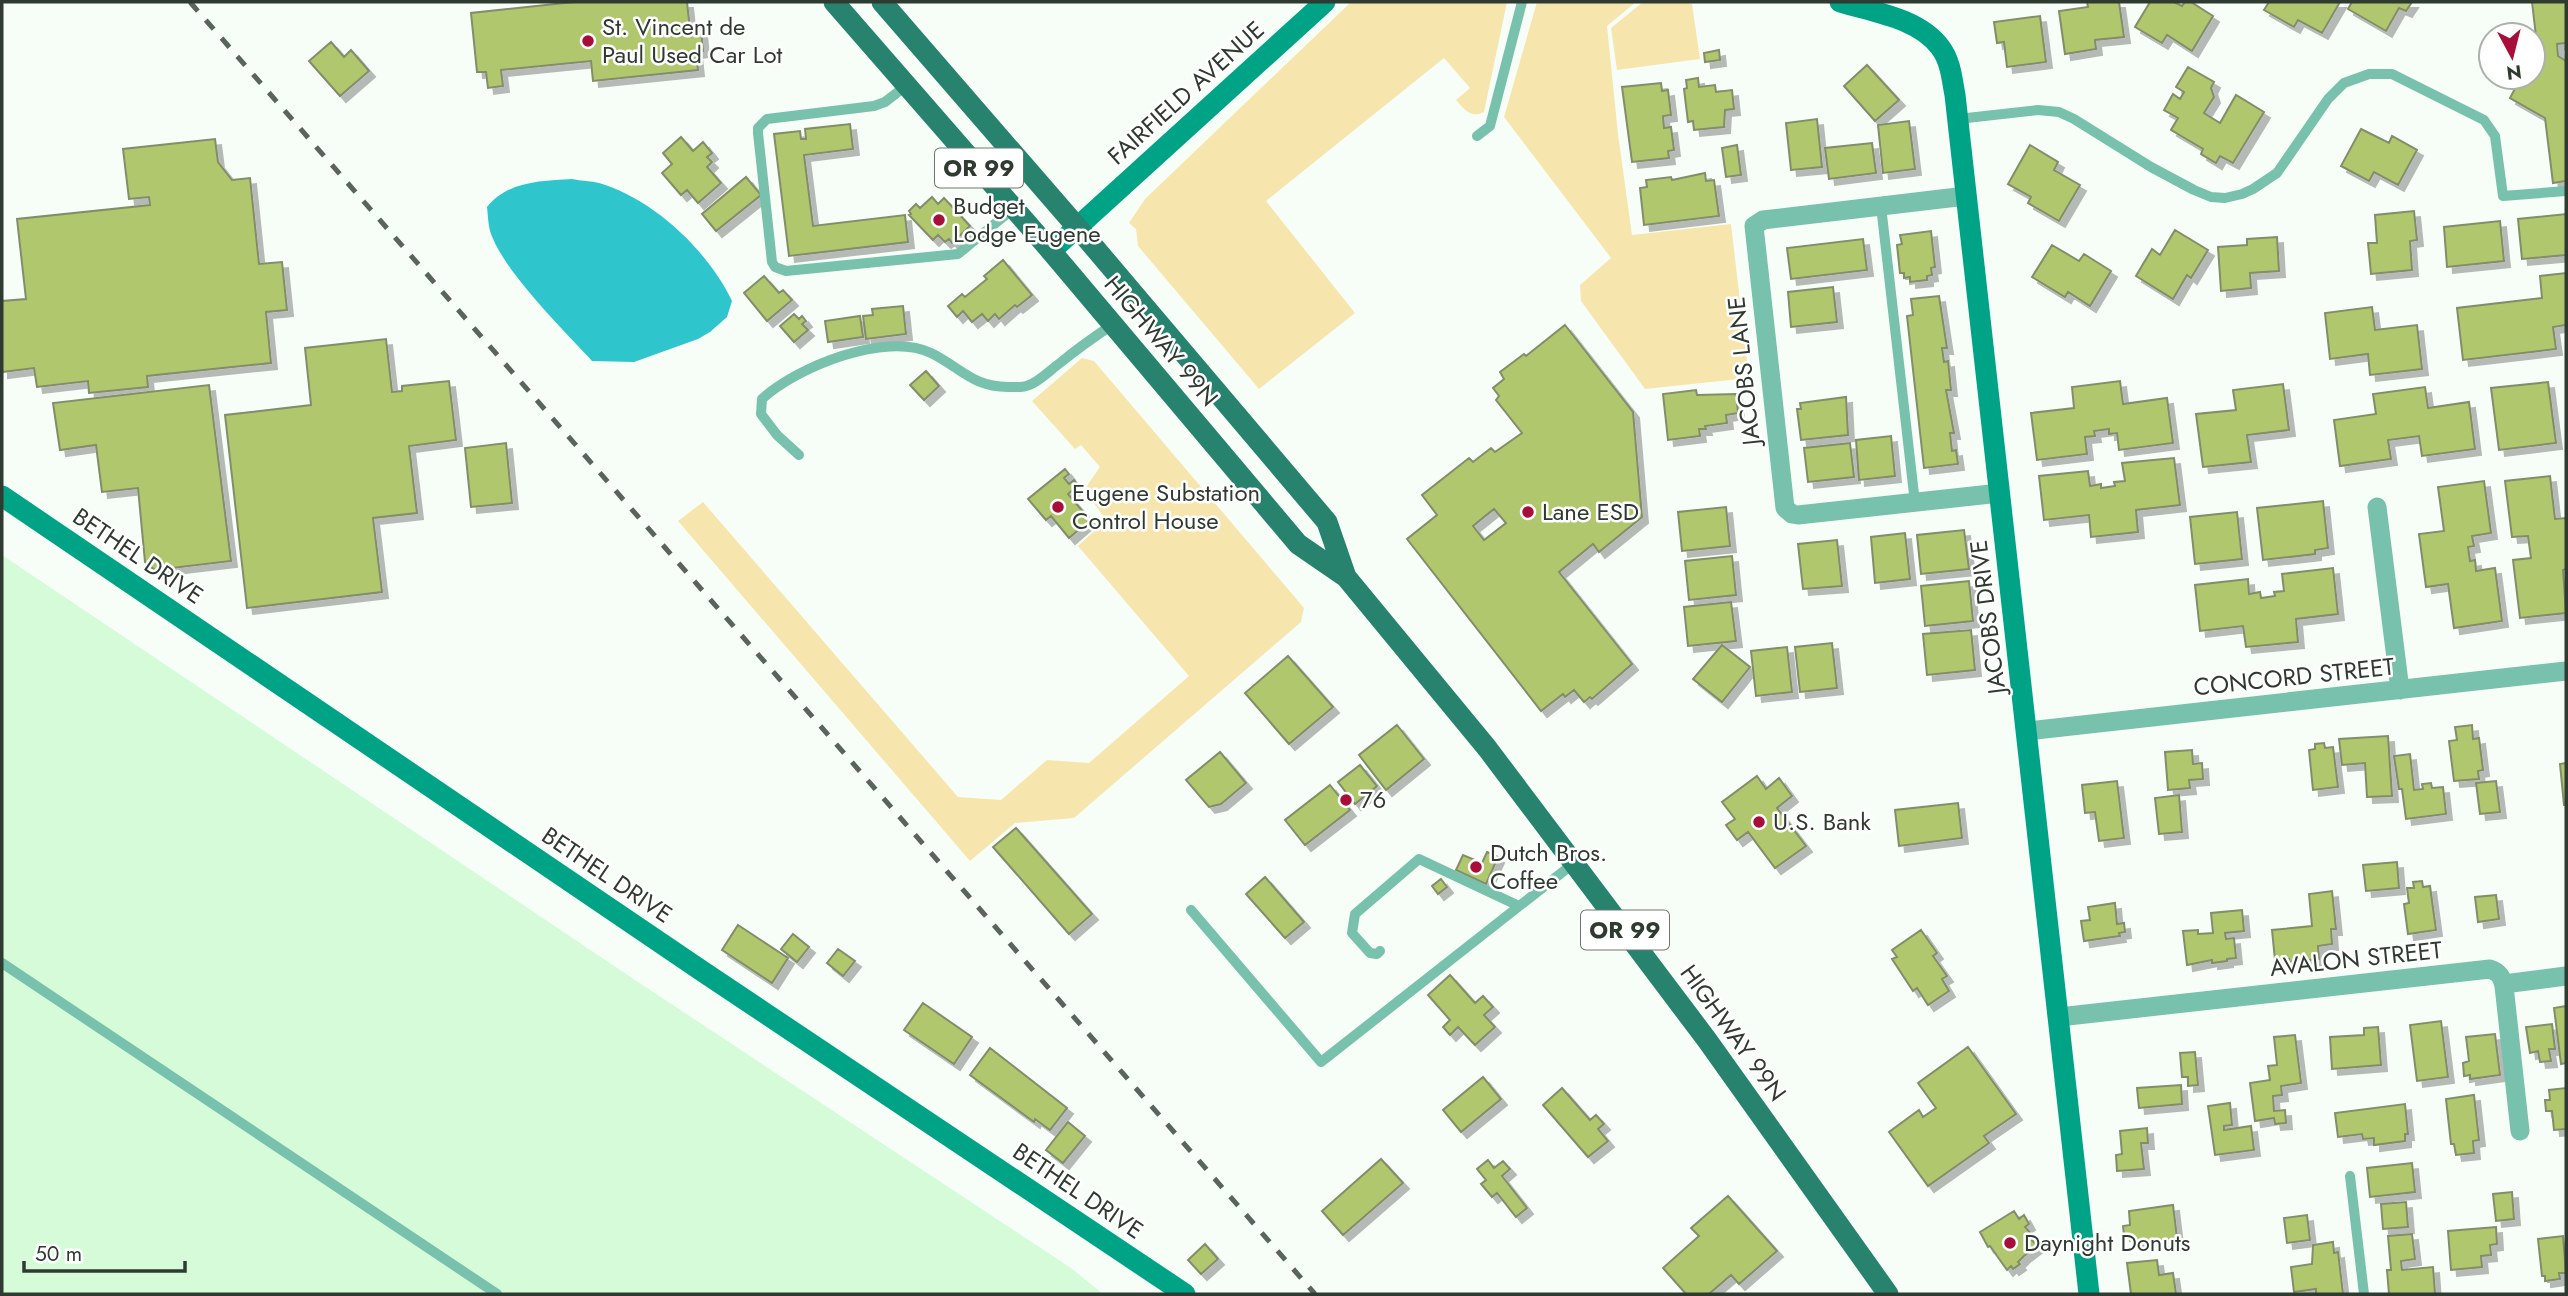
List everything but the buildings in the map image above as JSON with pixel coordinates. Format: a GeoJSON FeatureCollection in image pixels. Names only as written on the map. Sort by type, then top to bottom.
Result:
{"type":"FeatureCollection","features":[{"type":"Feature","properties":{"kind":"main road","name":"HIGHWAY 99N"},"geometry":{"type":"LineString","coordinates":[[834,2],[1051,251],[1297,544],[1346,577],[1429,677],[1574,862],[1707,1040],[1888,1294]]}},
{"type":"Feature","properties":{"kind":"main road","name":"HIGHWAY 99N"},"geometry":{"type":"LineString","coordinates":[[882,2],[1327,522],[1346,577]]}},
{"type":"Feature","properties":{"kind":"street","name":"FAIRFIELD AVENUE"},"geometry":{"type":"LineString","coordinates":[[1051,251],[1325,2]]}},
{"type":"Feature","properties":{"kind":"street","name":"JACOBS DRIVE"},"geometry":{"type":"LineString","coordinates":[[1840,2],[1896,18],[1929,36],[1942,49],[1949,64],[2000,493],[2089,1294]]}},
{"type":"Feature","properties":{"kind":"street","name":"JACOBS LANE"},"geometry":{"type":"LineString","coordinates":[[1966,196],[1763,220],[1754,226],[1779,465],[1785,508],[1792,514],[2000,493]]}},
{"type":"Feature","properties":{"kind":"street","name":"BETHEL DRIVE"},"geometry":{"type":"LineString","coordinates":[[2,496],[712,978],[1185,1294]]}},
{"type":"Feature","properties":{"kind":"street"},"geometry":{"type":"LineString","coordinates":[[2377,507],[2400,690]]}},
{"type":"Feature","properties":{"kind":"street","name":"CONCORD STREET"},"geometry":{"type":"LineString","coordinates":[[2027,731],[2566,671]]}},
{"type":"Feature","properties":{"kind":"street","name":"AVALON STREET"},"geometry":{"type":"LineString","coordinates":[[2059,1017],[2490,969],[2496,971],[2504,984]]}},
{"type":"Feature","properties":{"kind":"street"},"geometry":{"type":"LineString","coordinates":[[2520,1130],[2504,984],[2566,976]]}},
{"type":"Feature","properties":{"kind":"lane"},"geometry":{"type":"LineString","coordinates":[[1477,136],[1490,126],[1522,2]]}},
{"type":"Feature","properties":{"kind":"lane"},"geometry":{"type":"LineString","coordinates":[[1957,120],[2038,110],[2059,112],[2194,190],[2211,197],[2225,198],[2253,189],[2277,173],[2328,99],[2344,83],[2358,76],[2392,74],[2484,120],[2494,136],[2503,196],[2566,191]]}},
{"type":"Feature","properties":{"kind":"lane"},"geometry":{"type":"LineString","coordinates":[[908,84],[885,102],[874,106],[766,119],[762,122],[758,133],[772,262],[775,267],[786,271],[958,254],[1014,208]]}},
{"type":"Feature","properties":{"kind":"lane"},"geometry":{"type":"LineString","coordinates":[[1881,206],[1915,503]]}},
{"type":"Feature","properties":{"kind":"lane"},"geometry":{"type":"LineString","coordinates":[[799,455],[777,435],[761,414],[762,399],[775,388],[833,357],[884,346],[918,349],[931,353],[978,383],[1019,387],[1037,380],[1112,325]]}},
{"type":"Feature","properties":{"kind":"lane"},"geometry":{"type":"LineString","coordinates":[[1380,951],[1377,954],[1370,953],[1352,933],[1355,914],[1419,859],[1519,906]]}},
{"type":"Feature","properties":{"kind":"lane"},"geometry":{"type":"LineString","coordinates":[[1191,910],[1321,1062],[1574,862]]}},
{"type":"Feature","properties":{"kind":"lane"},"geometry":{"type":"LineString","coordinates":[[2,963],[497,1294]]}},
{"type":"Feature","properties":{"kind":"lane"},"geometry":{"type":"LineString","coordinates":[[2350,1175],[2364,1294]]}},
{"type":"Feature","properties":{"kind":"shaded area"},"geometry":{"type":"Polygon","coordinates":[[[1351,2],[1507,2],[1484,112],[1472,114],[1456,100],[1470,88],[1444,58],[1266,201],[1355,313],[1259,389],[1138,246],[1136,229],[1129,223],[1145,199],[1351,2]]]}},
{"type":"Feature","properties":{"kind":"shaded area"},"geometry":{"type":"Polygon","coordinates":[[[1537,2],[1636,2],[1607,26],[1632,235],[1731,224],[1749,378],[1645,389],[1581,301],[1580,285],[1611,258],[1504,117],[1537,2]]]}},
{"type":"Feature","properties":{"kind":"shaded area"},"geometry":{"type":"Polygon","coordinates":[[[1643,2],[1692,4],[1700,59],[1617,70],[1611,28],[1643,2]]]}},
{"type":"Feature","properties":{"kind":"shaded area"},"geometry":{"type":"Polygon","coordinates":[[[1082,358],[1094,361],[1304,608],[1301,622],[1074,818],[1015,823],[970,861],[678,521],[703,502],[958,797],[1001,800],[1047,760],[1089,763],[1189,676],[1078,546],[1106,520],[1086,492],[1088,484],[1100,467],[1081,445],[1075,449],[1032,401],[1082,358]]]}},
{"type":"Feature","properties":{"kind":"shaded area"},"geometry":{"type":"Polygon","coordinates":[[[2,555],[635,980],[1071,1268],[1103,1294],[2,1294],[2,555]]]}},
{"type":"Feature","properties":{"kind":"water"},"geometry":{"type":"Polygon","coordinates":[[[572,179],[599,183],[620,191],[640,201],[677,229],[722,282],[732,301],[727,317],[698,339],[634,362],[592,361],[509,266],[498,250],[488,220],[487,207],[495,198],[515,187],[572,179]]]}},
{"type":"Feature","properties":{"kind":"railway"},"geometry":{"type":"LineString","coordinates":[[190,2],[1315,1294]]}},
{"type":"Feature","properties":{"kind":"place","name":"St. Vincent de Paul Used Car Lot"},"geometry":{"type":"Point","coordinates":[588,41]}},
{"type":"Feature","properties":{"kind":"place","name":"Budget Lodge Eugene"},"geometry":{"type":"Point","coordinates":[939,220]}},
{"type":"Feature","properties":{"kind":"place","name":"Eugene Substation Control House"},"geometry":{"type":"Point","coordinates":[1058,507]}},
{"type":"Feature","properties":{"kind":"place","name":"Lane ESD"},"geometry":{"type":"Point","coordinates":[1528,512]}},
{"type":"Feature","properties":{"kind":"place","name":"76"},"geometry":{"type":"Point","coordinates":[1346,800]}},
{"type":"Feature","properties":{"kind":"place","name":"U.S. Bank"},"geometry":{"type":"Point","coordinates":[1759,822]}},
{"type":"Feature","properties":{"kind":"place","name":"Dutch Bros. Coffee"},"geometry":{"type":"Point","coordinates":[1476,867]}},
{"type":"Feature","properties":{"kind":"place","name":"Daynight Donuts"},"geometry":{"type":"Point","coordinates":[2010,1243]}}]}
